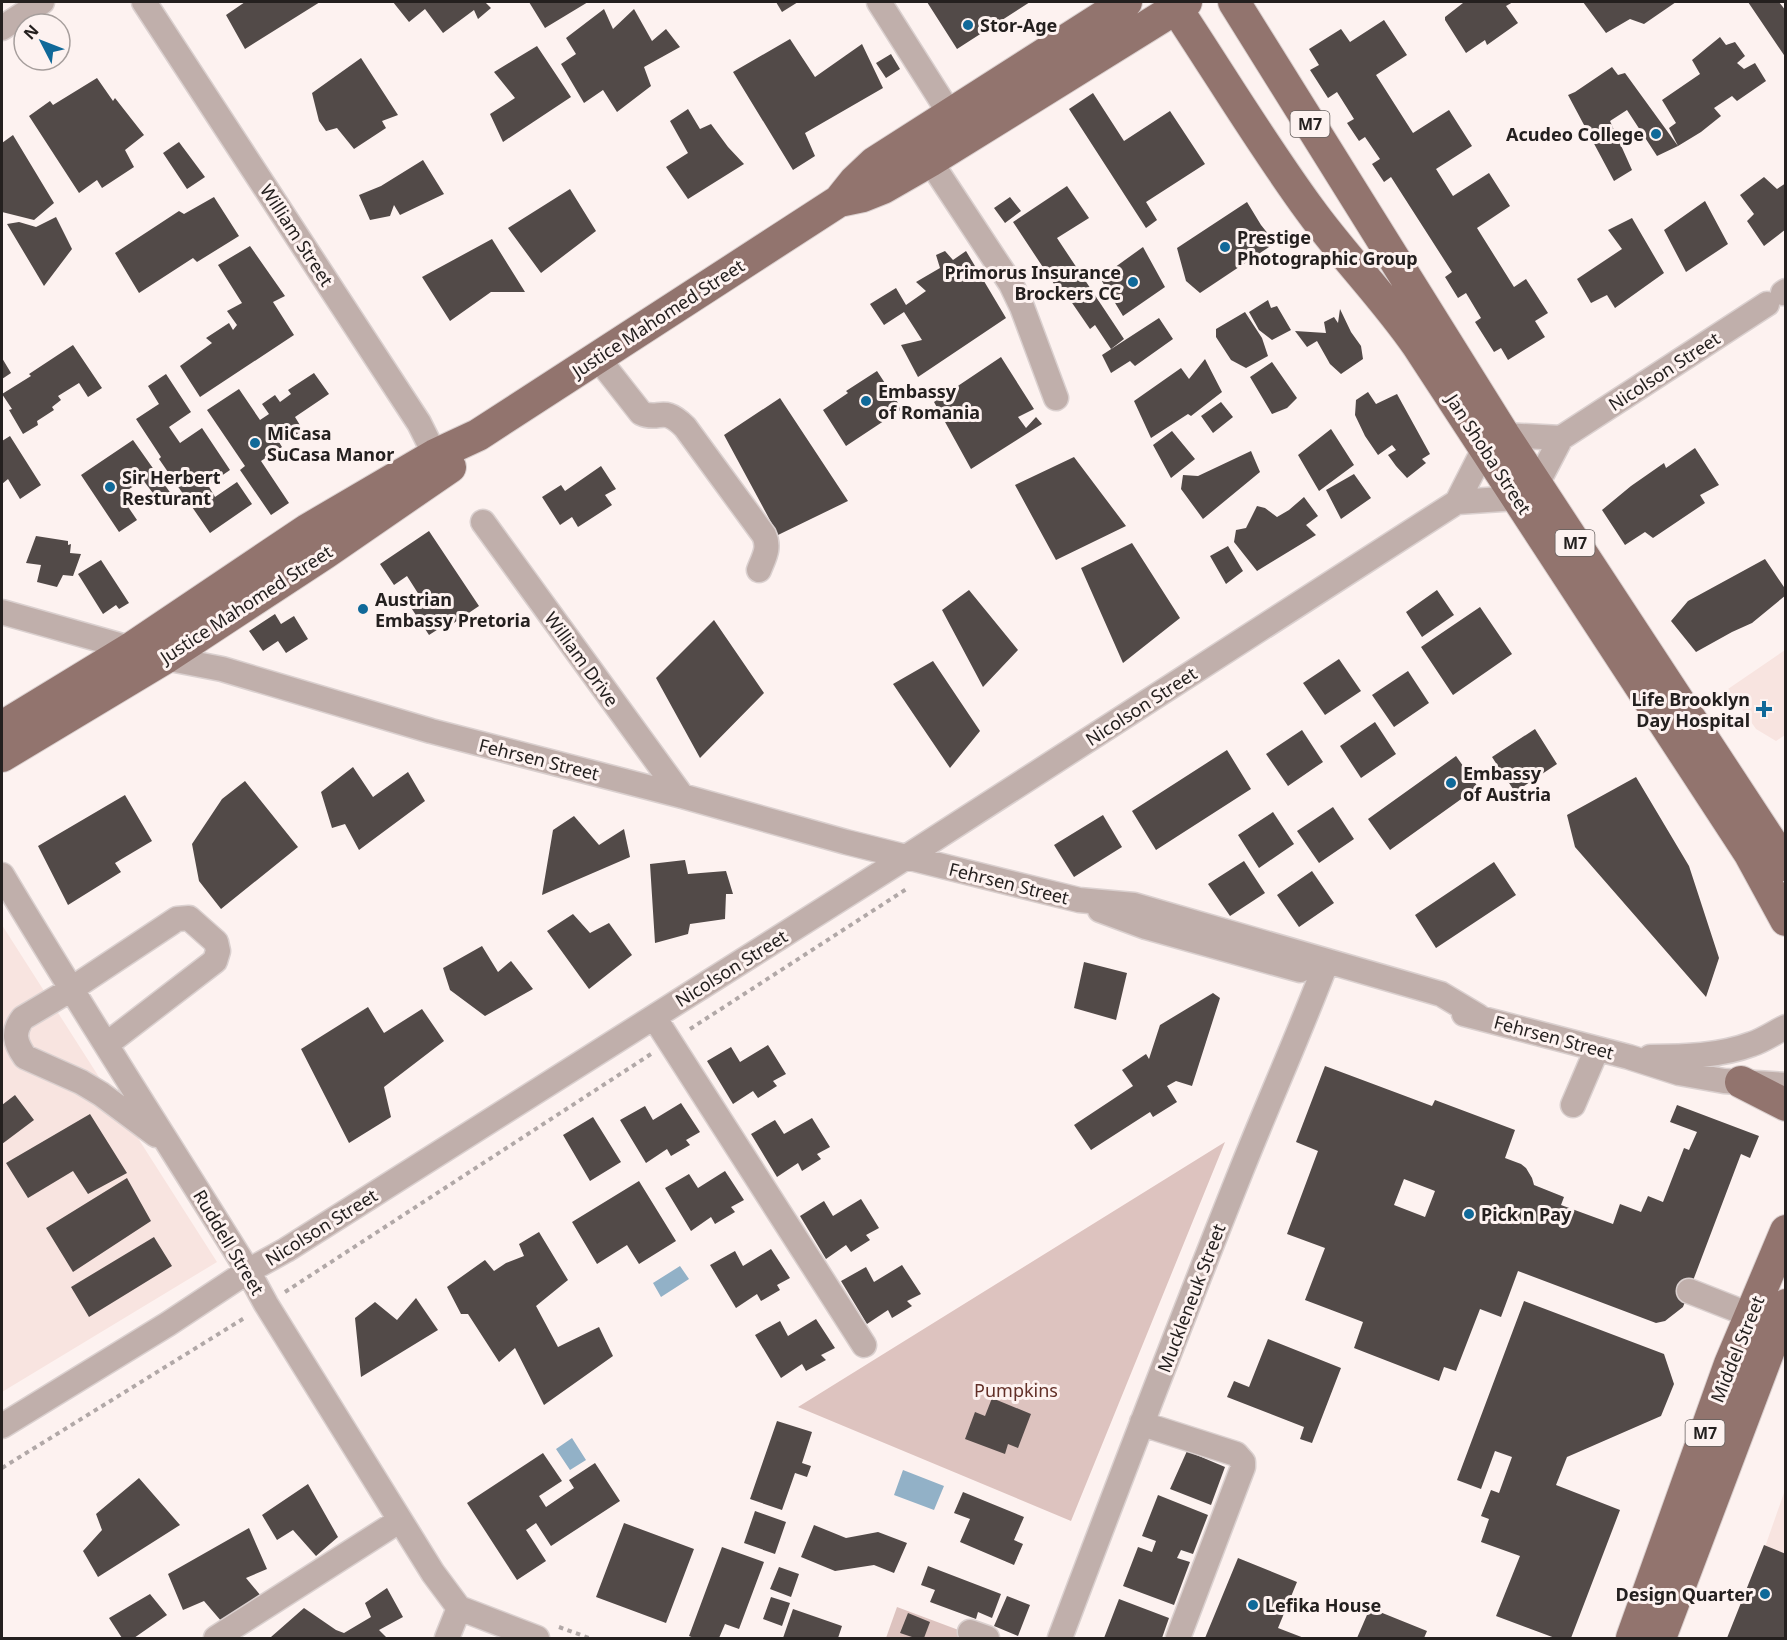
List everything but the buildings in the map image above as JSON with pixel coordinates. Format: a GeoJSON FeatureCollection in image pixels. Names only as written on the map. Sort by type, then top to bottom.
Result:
{"type":"FeatureCollection","features":[{"type":"Feature","properties":{"kind":"main road","name":"Justice Mahomed Street"},"geometry":{"type":"LineString","coordinates":[[2,756],[165,658],[441,463],[477,435],[839,201],[874,163],[1126,2]]}},
{"type":"Feature","properties":{"kind":"main road","name":"Jan Shoba Street"},"geometry":{"type":"LineString","coordinates":[[1234,2],[1495,441],[1750,854],[1785,920]]}},
{"type":"Feature","properties":{"kind":"main road","name":"Justice Mahomed Street"},"geometry":{"type":"LineString","coordinates":[[839,201],[863,196],[883,188],[930,161],[1178,3]]}},
{"type":"Feature","properties":{"kind":"main road","name":"Jan Shoba Street"},"geometry":{"type":"LineString","coordinates":[[1178,3],[1280,169],[1495,441]]}},
{"type":"Feature","properties":{"kind":"main road","name":"Justice Mahomed Street"},"geometry":{"type":"LineString","coordinates":[[2,727],[130,649],[307,530],[441,463]]}},
{"type":"Feature","properties":{"kind":"main road","name":"Jan Shoba Street"},"geometry":{"type":"LineString","coordinates":[[1527,491],[1785,865]]}},
{"type":"Feature","properties":{"kind":"main road"},"geometry":{"type":"LineString","coordinates":[[1741,1082],[1785,1105]]}},
{"type":"Feature","properties":{"kind":"main road","name":"Middel Street"},"geometry":{"type":"LineString","coordinates":[[1632,1638],[1730,1364],[1785,1231]]}},
{"type":"Feature","properties":{"kind":"main road","name":"Middel Street"},"geometry":{"type":"LineString","coordinates":[[1660,1638],[1785,1305]]}},
{"type":"Feature","properties":{"kind":"street"},"geometry":{"type":"LineString","coordinates":[[2,28],[42,2]]}},
{"type":"Feature","properties":{"kind":"street","name":"William Street"},"geometry":{"type":"LineString","coordinates":[[144,2],[413,413],[441,463]]}},
{"type":"Feature","properties":{"kind":"street"},"geometry":{"type":"LineString","coordinates":[[879,2],[950,114]]}},
{"type":"Feature","properties":{"kind":"street"},"geometry":{"type":"LineString","coordinates":[[930,161],[1011,284],[1056,398]]}},
{"type":"Feature","properties":{"kind":"street","name":"Nicolson Street"},"geometry":{"type":"LineString","coordinates":[[2,1426],[158,1330],[248,1271],[286,1250],[908,856],[1457,502],[1527,491],[1562,438],[1779,296]]}},
{"type":"Feature","properties":{"kind":"street"},"geometry":{"type":"LineString","coordinates":[[597,357],[641,413],[646,415],[665,413],[675,417],[685,427],[764,535],[767,550],[759,570]]}},
{"type":"Feature","properties":{"kind":"street"},"geometry":{"type":"LineString","coordinates":[[1457,502],[1495,441],[1562,438]]}},
{"type":"Feature","properties":{"kind":"street","name":"William Drive"},"geometry":{"type":"LineString","coordinates":[[483,522],[682,796]]}},
{"type":"Feature","properties":{"kind":"street","name":"Fehrsen Street"},"geometry":{"type":"LineString","coordinates":[[2,612],[130,649],[222,669],[431,731],[682,796],[846,842],[1079,900],[1111,915],[1146,927],[1324,968],[1442,1010],[1478,1016],[1679,1073],[1724,1081],[1785,1085]]}},
{"type":"Feature","properties":{"kind":"street","name":"Ruddell Street"},"geometry":{"type":"LineString","coordinates":[[2,875],[70,990],[248,1271],[399,1521],[459,1608]]}},
{"type":"Feature","properties":{"kind":"street"},"geometry":{"type":"LineString","coordinates":[[106,1044],[215,961],[218,951],[216,942],[189,918],[177,919],[70,990],[23,1018],[15,1032],[15,1039],[25,1057],[81,1082],[101,1094],[170,1146]]}},
{"type":"Feature","properties":{"kind":"street","name":"Muckleneuk Street"},"geometry":{"type":"LineString","coordinates":[[1060,1638],[1142,1422],[1324,968]]}},
{"type":"Feature","properties":{"kind":"street"},"geometry":{"type":"LineString","coordinates":[[654,1017],[864,1345]]}},
{"type":"Feature","properties":{"kind":"street","name":"Fehrsen Street"},"geometry":{"type":"LineString","coordinates":[[1629,1058],[1685,1057],[1718,1052],[1754,1044],[1785,1027]]}},
{"type":"Feature","properties":{"kind":"street"},"geometry":{"type":"LineString","coordinates":[[1573,1105],[1597,1049]]}},
{"type":"Feature","properties":{"kind":"street"},"geometry":{"type":"LineString","coordinates":[[1689,1291],[1750,1315]]}},
{"type":"Feature","properties":{"kind":"street"},"geometry":{"type":"LineString","coordinates":[[1142,1422],[1236,1454],[1243,1462],[1178,1638]]}},
{"type":"Feature","properties":{"kind":"street"},"geometry":{"type":"LineString","coordinates":[[216,1638],[399,1521]]}},
{"type":"Feature","properties":{"kind":"street"},"geometry":{"type":"LineString","coordinates":[[447,1638],[459,1608],[546,1632]]}},
{"type":"Feature","properties":{"kind":"path"},"geometry":{"type":"LineString","coordinates":[[2,1468],[266,1304],[941,865]]}},
{"type":"Feature","properties":{"kind":"path"},"geometry":{"type":"LineString","coordinates":[[546,1632],[589,1638]]}},
{"type":"Feature","properties":{"kind":"shaded area","name":"Life Brooklyn Day Hospital"},"geometry":{"type":"Polygon","coordinates":[[[1785,650],[1785,735],[1776,741],[1756,729],[1728,689],[1785,650]]]}},
{"type":"Feature","properties":{"kind":"shaded area"},"geometry":{"type":"Polygon","coordinates":[[[2,925],[217,1262],[2,1392],[2,925]]]}},
{"type":"Feature","properties":{"kind":"shaded area","name":"Design Quarter"},"geometry":{"type":"Polygon","coordinates":[[[1785,1490],[1785,1638],[1733,1638],[1785,1490]]]}},
{"type":"Feature","properties":{"kind":"green space","name":"Pumpkins"},"geometry":{"type":"Polygon","coordinates":[[[1225,1142],[1071,1521],[798,1407],[1225,1142]]]}},
{"type":"Feature","properties":{"kind":"green space"},"geometry":{"type":"Polygon","coordinates":[[[897,1607],[980,1638],[886,1638],[897,1607]]]}},
{"type":"Feature","properties":{"kind":"water"},"geometry":{"type":"Polygon","coordinates":[[[680,1266],[689,1279],[661,1297],[653,1283],[680,1266]]]}},
{"type":"Feature","properties":{"kind":"water"},"geometry":{"type":"Polygon","coordinates":[[[572,1438],[586,1460],[570,1470],[556,1449],[572,1438]]]}},
{"type":"Feature","properties":{"kind":"water"},"geometry":{"type":"Polygon","coordinates":[[[903,1470],[944,1486],[934,1510],[894,1495],[903,1470]]]}},
{"type":"Feature","properties":{"kind":"place","name":"Stor-Age"},"geometry":{"type":"Point","coordinates":[968,25]}},
{"type":"Feature","properties":{"kind":"place","name":"Acudeo College"},"geometry":{"type":"Point","coordinates":[1656,134]}},
{"type":"Feature","properties":{"kind":"place","name":"Prestige Photographic Group"},"geometry":{"type":"Point","coordinates":[1225,247]}},
{"type":"Feature","properties":{"kind":"place","name":"Primorus Insurance Brockers CC"},"geometry":{"type":"Point","coordinates":[1133,282]}},
{"type":"Feature","properties":{"kind":"place","name":"Embassy of Romania"},"geometry":{"type":"Point","coordinates":[866,401]}},
{"type":"Feature","properties":{"kind":"place","name":"MiCasa SuCasa Manor"},"geometry":{"type":"Point","coordinates":[255,443]}},
{"type":"Feature","properties":{"kind":"place","name":"Sir Herbert Resturant"},"geometry":{"type":"Point","coordinates":[110,487]}},
{"type":"Feature","properties":{"kind":"place","name":"Austrian Embassy Pretoria"},"geometry":{"type":"Point","coordinates":[363,609]}},
{"type":"Feature","properties":{"kind":"place","name":"Life Brooklyn Day Hospital"},"geometry":{"type":"Point","coordinates":[1764,709]}},
{"type":"Feature","properties":{"kind":"place","name":"Embassy of Austria"},"geometry":{"type":"Point","coordinates":[1451,783]}},
{"type":"Feature","properties":{"kind":"place","name":"Pick n Pay"},"geometry":{"type":"Point","coordinates":[1469,1214]}},
{"type":"Feature","properties":{"kind":"place","name":"Design Quarter"},"geometry":{"type":"Point","coordinates":[1765,1594]}},
{"type":"Feature","properties":{"kind":"place","name":"Lefika House"},"geometry":{"type":"Point","coordinates":[1253,1605]}}]}
